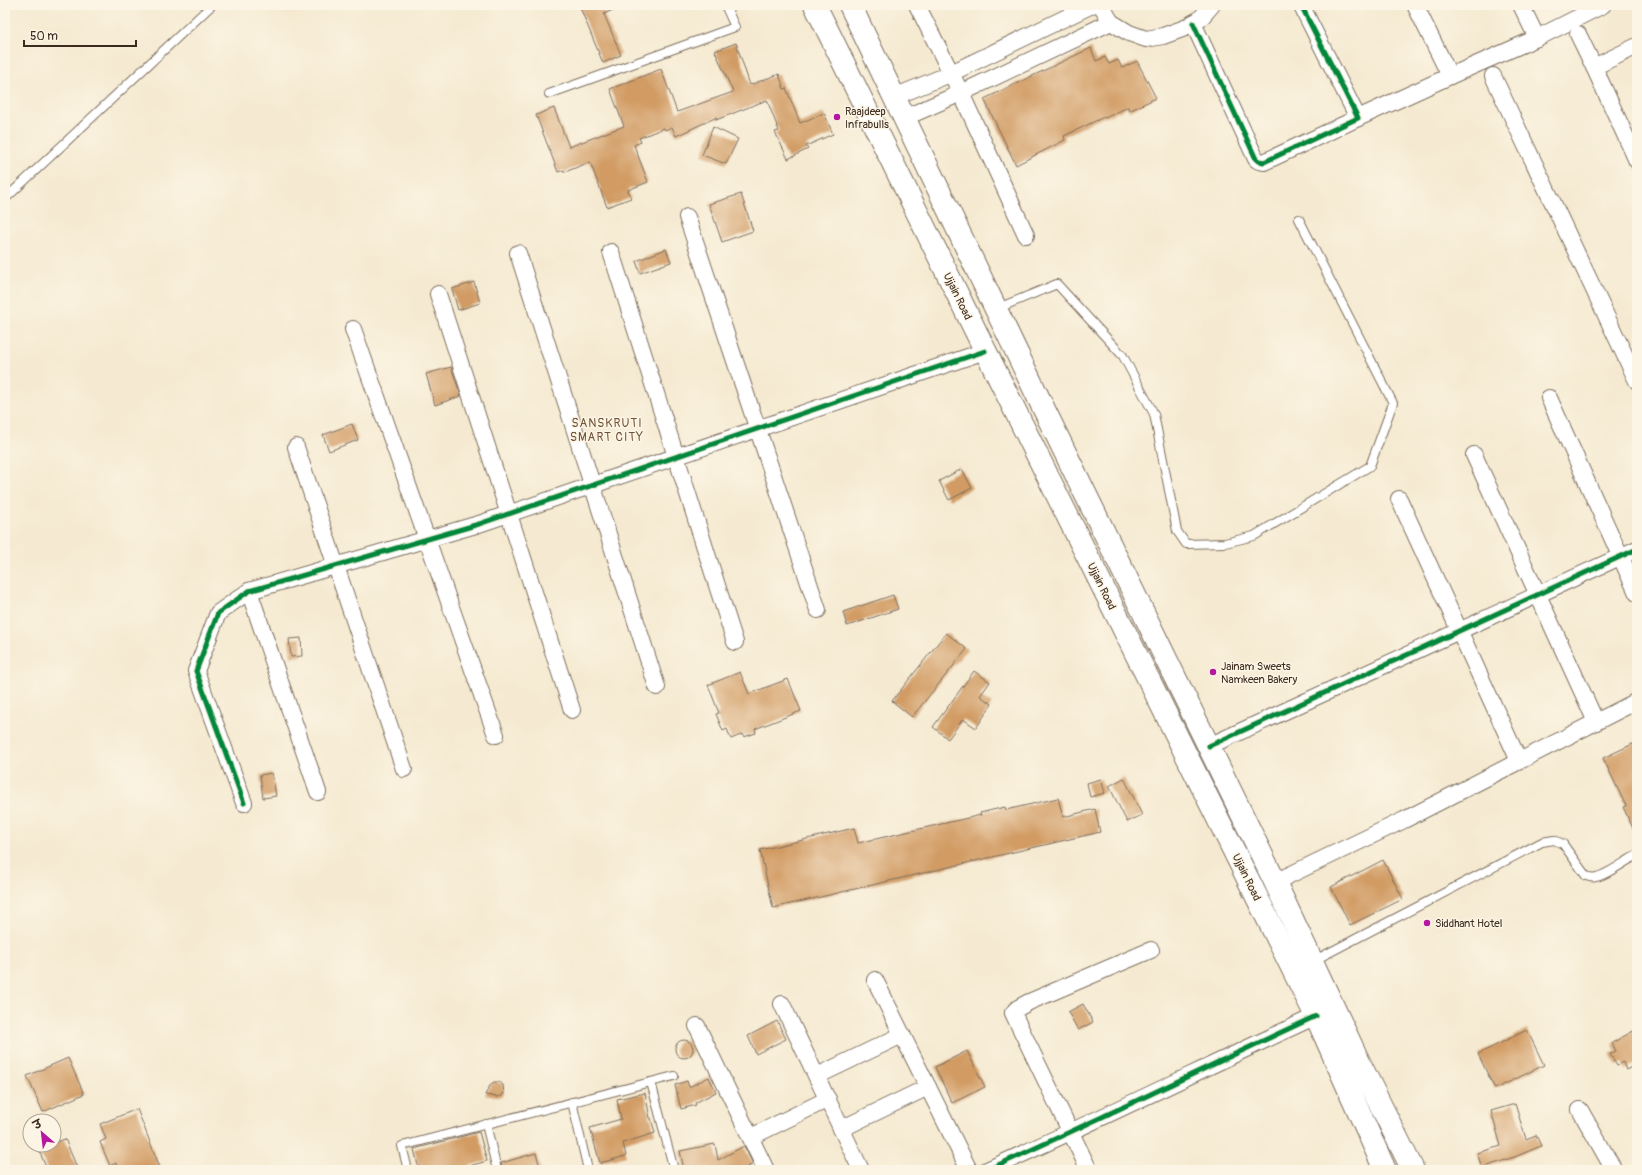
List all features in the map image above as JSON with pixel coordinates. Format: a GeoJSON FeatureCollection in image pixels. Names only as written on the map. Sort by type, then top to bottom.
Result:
{"type":"FeatureCollection","features":[{"type":"Feature","properties":{"kind":"main road","name":"Ujjain Road"},"geometry":{"type":"LineString","coordinates":[[815,5],[985,351],[1316,1016],[1385,1170]]}},
{"type":"Feature","properties":{"kind":"main road","name":"Ujjain Road"},"geometry":{"type":"LineString","coordinates":[[850,5],[1275,882],[1371,1087],[1413,1170]]}},
{"type":"Feature","properties":{"kind":"street"},"geometry":{"type":"LineString","coordinates":[[917,5],[951,73],[1026,235]]}},
{"type":"Feature","properties":{"kind":"street"},"geometry":{"type":"LineString","coordinates":[[894,97],[951,73],[1092,5]]}},
{"type":"Feature","properties":{"kind":"street"},"geometry":{"type":"LineString","coordinates":[[1101,5],[1111,22],[1129,33],[1146,39],[1163,36],[1193,24],[1200,19],[1212,5]]}},
{"type":"Feature","properties":{"kind":"street"},"geometry":{"type":"LineString","coordinates":[[1301,5],[1358,118]]}},
{"type":"Feature","properties":{"kind":"street"},"geometry":{"type":"LineString","coordinates":[[1415,5],[1450,76]]}},
{"type":"Feature","properties":{"kind":"street"},"geometry":{"type":"LineString","coordinates":[[1521,5],[1537,38]]}},
{"type":"Feature","properties":{"kind":"street"},"geometry":{"type":"LineString","coordinates":[[1193,24],[1256,159],[1259,162],[1264,162],[1450,76],[1537,38],[1603,5]]}},
{"type":"Feature","properties":{"kind":"street"},"geometry":{"type":"LineString","coordinates":[[904,118],[1111,22]]}},
{"type":"Feature","properties":{"kind":"street"},"geometry":{"type":"LineString","coordinates":[[1578,34],[1637,161]]}},
{"type":"Feature","properties":{"kind":"street"},"geometry":{"type":"LineString","coordinates":[[1013,42],[1024,63]]}},
{"type":"Feature","properties":{"kind":"street"},"geometry":{"type":"LineString","coordinates":[[1594,68],[1637,46]]}},
{"type":"Feature","properties":{"kind":"street"},"geometry":{"type":"LineString","coordinates":[[1493,76],[1637,381]]}},
{"type":"Feature","properties":{"kind":"street"},"geometry":{"type":"LineString","coordinates":[[687,217],[818,610]]}},
{"type":"Feature","properties":{"kind":"street"},"geometry":{"type":"LineString","coordinates":[[611,252],[735,642]]}},
{"type":"Feature","properties":{"kind":"street"},"geometry":{"type":"LineString","coordinates":[[518,253],[657,687]]}},
{"type":"Feature","properties":{"kind":"street"},"geometry":{"type":"LineString","coordinates":[[438,294],[572,710]]}},
{"type":"Feature","properties":{"kind":"street"},"geometry":{"type":"LineString","coordinates":[[353,329],[496,736]]}},
{"type":"Feature","properties":{"kind":"street"},"geometry":{"type":"LineString","coordinates":[[244,803],[196,671],[218,613],[249,592],[427,540],[509,514],[985,351]]}},
{"type":"Feature","properties":{"kind":"street"},"geometry":{"type":"LineString","coordinates":[[1549,398],[1637,593]]}},
{"type":"Feature","properties":{"kind":"street"},"geometry":{"type":"LineString","coordinates":[[296,447],[404,769]]}},
{"type":"Feature","properties":{"kind":"street"},"geometry":{"type":"LineString","coordinates":[[1474,455],[1596,722]]}},
{"type":"Feature","properties":{"kind":"street"},"geometry":{"type":"LineString","coordinates":[[1399,499],[1520,761]]}},
{"type":"Feature","properties":{"kind":"street"},"geometry":{"type":"LineString","coordinates":[[1209,746],[1637,549]]}},
{"type":"Feature","properties":{"kind":"street"},"geometry":{"type":"LineString","coordinates":[[249,592],[318,792]]}},
{"type":"Feature","properties":{"kind":"street"},"geometry":{"type":"LineString","coordinates":[[1275,882],[1404,820],[1637,701]]}},
{"type":"Feature","properties":{"kind":"street"},"geometry":{"type":"LineString","coordinates":[[1089,1170],[1072,1132],[1013,1013],[1018,1008],[1029,1002],[1151,950]]}},
{"type":"Feature","properties":{"kind":"street"},"geometry":{"type":"LineString","coordinates":[[875,980],[969,1170]]}},
{"type":"Feature","properties":{"kind":"street"},"geometry":{"type":"LineString","coordinates":[[782,1004],[861,1170]]}},
{"type":"Feature","properties":{"kind":"street"},"geometry":{"type":"LineString","coordinates":[[987,1170],[1072,1132],[1209,1065],[1316,1016]]}},
{"type":"Feature","properties":{"kind":"street"},"geometry":{"type":"LineString","coordinates":[[697,1026],[766,1170]]}},
{"type":"Feature","properties":{"kind":"street"},"geometry":{"type":"LineString","coordinates":[[817,1076],[902,1035]]}},
{"type":"Feature","properties":{"kind":"street"},"geometry":{"type":"LineString","coordinates":[[841,1129],[928,1087]]}},
{"type":"Feature","properties":{"kind":"street"},"geometry":{"type":"LineString","coordinates":[[751,1137],[828,1099]]}},
{"type":"Feature","properties":{"kind":"street"},"geometry":{"type":"LineString","coordinates":[[1580,1110],[1614,1170]]}},
{"type":"Feature","properties":{"kind":"lane"},"geometry":{"type":"LineString","coordinates":[[5,199],[212,5]]}},
{"type":"Feature","properties":{"kind":"lane"},"geometry":{"type":"LineString","coordinates":[[549,94],[735,27],[725,5]]}},
{"type":"Feature","properties":{"kind":"lane"},"geometry":{"type":"LineString","coordinates":[[996,309],[1057,284],[1123,356],[1154,414],[1177,531],[1186,544],[1225,542],[1254,536],[1370,466],[1393,403],[1300,220]]}},
{"type":"Feature","properties":{"kind":"lane"},"geometry":{"type":"LineString","coordinates":[[1312,961],[1542,842],[1554,840],[1563,844],[1586,876],[1596,877],[1610,872],[1618,865],[1637,855]]}},
{"type":"Feature","properties":{"kind":"lane"},"geometry":{"type":"LineString","coordinates":[[408,1170],[402,1146],[674,1076]]}},
{"type":"Feature","properties":{"kind":"lane"},"geometry":{"type":"LineString","coordinates":[[650,1082],[674,1170]]}},
{"type":"Feature","properties":{"kind":"lane"},"geometry":{"type":"LineString","coordinates":[[572,1102],[588,1170]]}},
{"type":"Feature","properties":{"kind":"lane"},"geometry":{"type":"LineString","coordinates":[[486,1124],[497,1170]]}},
{"type":"Feature","properties":{"kind":"building"},"geometry":{"type":"Polygon","coordinates":[[[579,5],[624,5],[604,14],[621,55],[603,63],[579,5]]]}},
{"type":"Feature","properties":{"kind":"building"},"geometry":{"type":"Polygon","coordinates":[[[736,43],[750,85],[779,74],[784,89],[786,88],[800,123],[824,113],[833,134],[806,146],[808,149],[788,159],[775,132],[779,131],[767,100],[716,120],[717,117],[676,136],[672,127],[665,130],[664,128],[639,138],[641,142],[634,145],[648,182],[628,190],[631,198],[607,207],[590,162],[565,172],[564,170],[558,172],[536,115],[554,108],[569,147],[624,126],[610,89],[661,69],[677,112],[733,92],[715,51],[736,43]]]}},
{"type":"Feature","properties":{"kind":"building"},"geometry":{"type":"Polygon","coordinates":[[[1091,48],[1096,61],[1105,57],[1109,64],[1118,60],[1122,68],[1137,61],[1156,98],[1129,111],[1128,107],[1064,136],[1065,140],[1016,165],[984,99],[1091,48]]]}},
{"type":"Feature","properties":{"kind":"building"},"geometry":{"type":"Polygon","coordinates":[[[713,127],[738,139],[726,164],[702,155],[713,127]]]}},
{"type":"Feature","properties":{"kind":"building"},"geometry":{"type":"Polygon","coordinates":[[[741,194],[753,231],[722,242],[709,204],[741,194]]]}},
{"type":"Feature","properties":{"kind":"building"},"geometry":{"type":"Polygon","coordinates":[[[666,249],[671,262],[640,273],[636,261],[666,249]]]}},
{"type":"Feature","properties":{"kind":"building"},"geometry":{"type":"Polygon","coordinates":[[[474,282],[480,303],[458,310],[452,289],[474,282]]]}},
{"type":"Feature","properties":{"kind":"building"},"geometry":{"type":"Polygon","coordinates":[[[451,367],[461,396],[435,405],[426,374],[451,367]]]}},
{"type":"Feature","properties":{"kind":"building"},"geometry":{"type":"Polygon","coordinates":[[[352,424],[358,440],[329,451],[323,435],[352,424]]]}},
{"type":"Feature","properties":{"kind":"building"},"geometry":{"type":"Polygon","coordinates":[[[962,469],[972,488],[949,500],[939,481],[962,469]]]}},
{"type":"Feature","properties":{"kind":"building"},"geometry":{"type":"Polygon","coordinates":[[[893,595],[898,609],[847,626],[843,612],[893,595]]]}},
{"type":"Feature","properties":{"kind":"building"},"geometry":{"type":"Polygon","coordinates":[[[946,633],[967,649],[912,717],[892,701],[946,633]]]}},
{"type":"Feature","properties":{"kind":"building"},"geometry":{"type":"Polygon","coordinates":[[[301,638],[302,656],[291,657],[289,639],[301,638]]]}},
{"type":"Feature","properties":{"kind":"building"},"geometry":{"type":"Polygon","coordinates":[[[974,671],[990,682],[980,696],[992,704],[976,728],[963,719],[948,739],[933,727],[974,671]]]}},
{"type":"Feature","properties":{"kind":"building"},"geometry":{"type":"Polygon","coordinates":[[[740,672],[749,694],[788,679],[801,711],[755,729],[756,733],[744,737],[743,734],[731,739],[727,729],[723,731],[716,714],[719,713],[708,685],[740,672]]]}},
{"type":"Feature","properties":{"kind":"building"},"geometry":{"type":"Polygon","coordinates":[[[1637,742],[1637,837],[1623,807],[1626,806],[1603,758],[1637,742]]]}},
{"type":"Feature","properties":{"kind":"building"},"geometry":{"type":"Polygon","coordinates":[[[272,773],[276,796],[263,798],[260,775],[272,773]]]}},
{"type":"Feature","properties":{"kind":"building"},"geometry":{"type":"Polygon","coordinates":[[[1124,778],[1142,815],[1127,822],[1109,786],[1124,778]]]}},
{"type":"Feature","properties":{"kind":"building"},"geometry":{"type":"Polygon","coordinates":[[[1101,779],[1105,793],[1090,797],[1087,783],[1101,779]]]}},
{"type":"Feature","properties":{"kind":"building"},"geometry":{"type":"Polygon","coordinates":[[[1058,798],[1063,817],[1095,809],[1100,832],[773,908],[760,850],[854,828],[858,843],[981,815],[980,813],[1005,807],[1006,810],[1058,798]]]}},
{"type":"Feature","properties":{"kind":"building"},"geometry":{"type":"Polygon","coordinates":[[[1383,860],[1403,899],[1350,925],[1331,887],[1383,860]]]}},
{"type":"Feature","properties":{"kind":"building"},"geometry":{"type":"Polygon","coordinates":[[[1083,1004],[1093,1022],[1078,1030],[1068,1012],[1083,1004]]]}},
{"type":"Feature","properties":{"kind":"building"},"geometry":{"type":"Polygon","coordinates":[[[777,1021],[786,1039],[756,1054],[748,1036],[777,1021]]]}},
{"type":"Feature","properties":{"kind":"building"},"geometry":{"type":"Polygon","coordinates":[[[1637,1029],[1637,1064],[1626,1070],[1623,1062],[1617,1065],[1610,1054],[1616,1051],[1612,1043],[1637,1029]]]}},
{"type":"Feature","properties":{"kind":"building"},"geometry":{"type":"Polygon","coordinates":[[[1527,1030],[1544,1065],[1495,1089],[1478,1054],[1527,1030]]]}},
{"type":"Feature","properties":{"kind":"building"},"geometry":{"type":"Polygon","coordinates":[[[684,1040],[690,1043],[693,1049],[690,1055],[684,1058],[678,1055],[675,1049],[678,1043],[684,1040]]]}},
{"type":"Feature","properties":{"kind":"building"},"geometry":{"type":"Polygon","coordinates":[[[967,1051],[985,1087],[952,1103],[935,1067],[967,1051]]]}},
{"type":"Feature","properties":{"kind":"building"},"geometry":{"type":"Polygon","coordinates":[[[68,1058],[84,1094],[43,1112],[27,1076],[68,1058]]]}},
{"type":"Feature","properties":{"kind":"building"},"geometry":{"type":"Polygon","coordinates":[[[709,1077],[716,1092],[695,1103],[696,1105],[681,1109],[675,1085],[687,1081],[689,1087],[709,1077]]]}},
{"type":"Feature","properties":{"kind":"building"},"geometry":{"type":"Polygon","coordinates":[[[494,1082],[499,1082],[503,1085],[504,1094],[497,1097],[485,1095],[491,1084],[494,1082]]]}},
{"type":"Feature","properties":{"kind":"building"},"geometry":{"type":"Polygon","coordinates":[[[645,1093],[650,1118],[655,1133],[623,1143],[626,1156],[600,1163],[590,1128],[621,1119],[617,1099],[645,1093]]]}},
{"type":"Feature","properties":{"kind":"building"},"geometry":{"type":"Polygon","coordinates":[[[1515,1104],[1526,1139],[1536,1135],[1541,1146],[1482,1168],[1477,1153],[1501,1146],[1491,1111],[1515,1104]]]}},
{"type":"Feature","properties":{"kind":"building"},"geometry":{"type":"Polygon","coordinates":[[[137,1109],[161,1170],[118,1170],[116,1163],[110,1166],[100,1142],[106,1139],[100,1124],[137,1109]]]}},
{"type":"Feature","properties":{"kind":"building"},"geometry":{"type":"Polygon","coordinates":[[[479,1132],[487,1161],[455,1170],[419,1170],[414,1149],[479,1132]]]}},
{"type":"Feature","properties":{"kind":"building"},"geometry":{"type":"Polygon","coordinates":[[[65,1139],[78,1170],[47,1170],[40,1153],[62,1153],[62,1140],[65,1139]]]}},
{"type":"Feature","properties":{"kind":"building"},"geometry":{"type":"Polygon","coordinates":[[[715,1144],[718,1160],[744,1146],[753,1164],[742,1170],[684,1170],[680,1151],[715,1144]]]}},
{"type":"Feature","properties":{"kind":"building"},"geometry":{"type":"Polygon","coordinates":[[[536,1153],[541,1170],[502,1170],[501,1163],[536,1153]]]}},
{"type":"Feature","properties":{"kind":"cycle path"},"geometry":{"type":"LineString","coordinates":[[1193,23],[1256,159],[1264,162],[1358,118],[1301,5]]}},
{"type":"Feature","properties":{"kind":"cycle path"},"geometry":{"type":"LineString","coordinates":[[244,803],[196,671],[218,613],[249,591],[479,524],[985,351]]}},
{"type":"Feature","properties":{"kind":"cycle path"},"geometry":{"type":"LineString","coordinates":[[1209,746],[1637,549]]}},
{"type":"Feature","properties":{"kind":"cycle path"},"geometry":{"type":"LineString","coordinates":[[987,1170],[1316,1016]]}},
{"type":"Feature","properties":{"kind":"place","name":"Raajdeep Infrabulls"},"geometry":{"type":"Point","coordinates":[837,117]}},
{"type":"Feature","properties":{"kind":"place","name":"Jainam Sweets Namkeen Bakery"},"geometry":{"type":"Point","coordinates":[1213,672]}},
{"type":"Feature","properties":{"kind":"place","name":"Siddhant Hotel"},"geometry":{"type":"Point","coordinates":[1427,923]}},
{"type":"Feature","properties":{"kind":"district","name":"SANSKRUTI SMART CITY"},"geometry":{"type":"Point","coordinates":[607,430]}}]}
